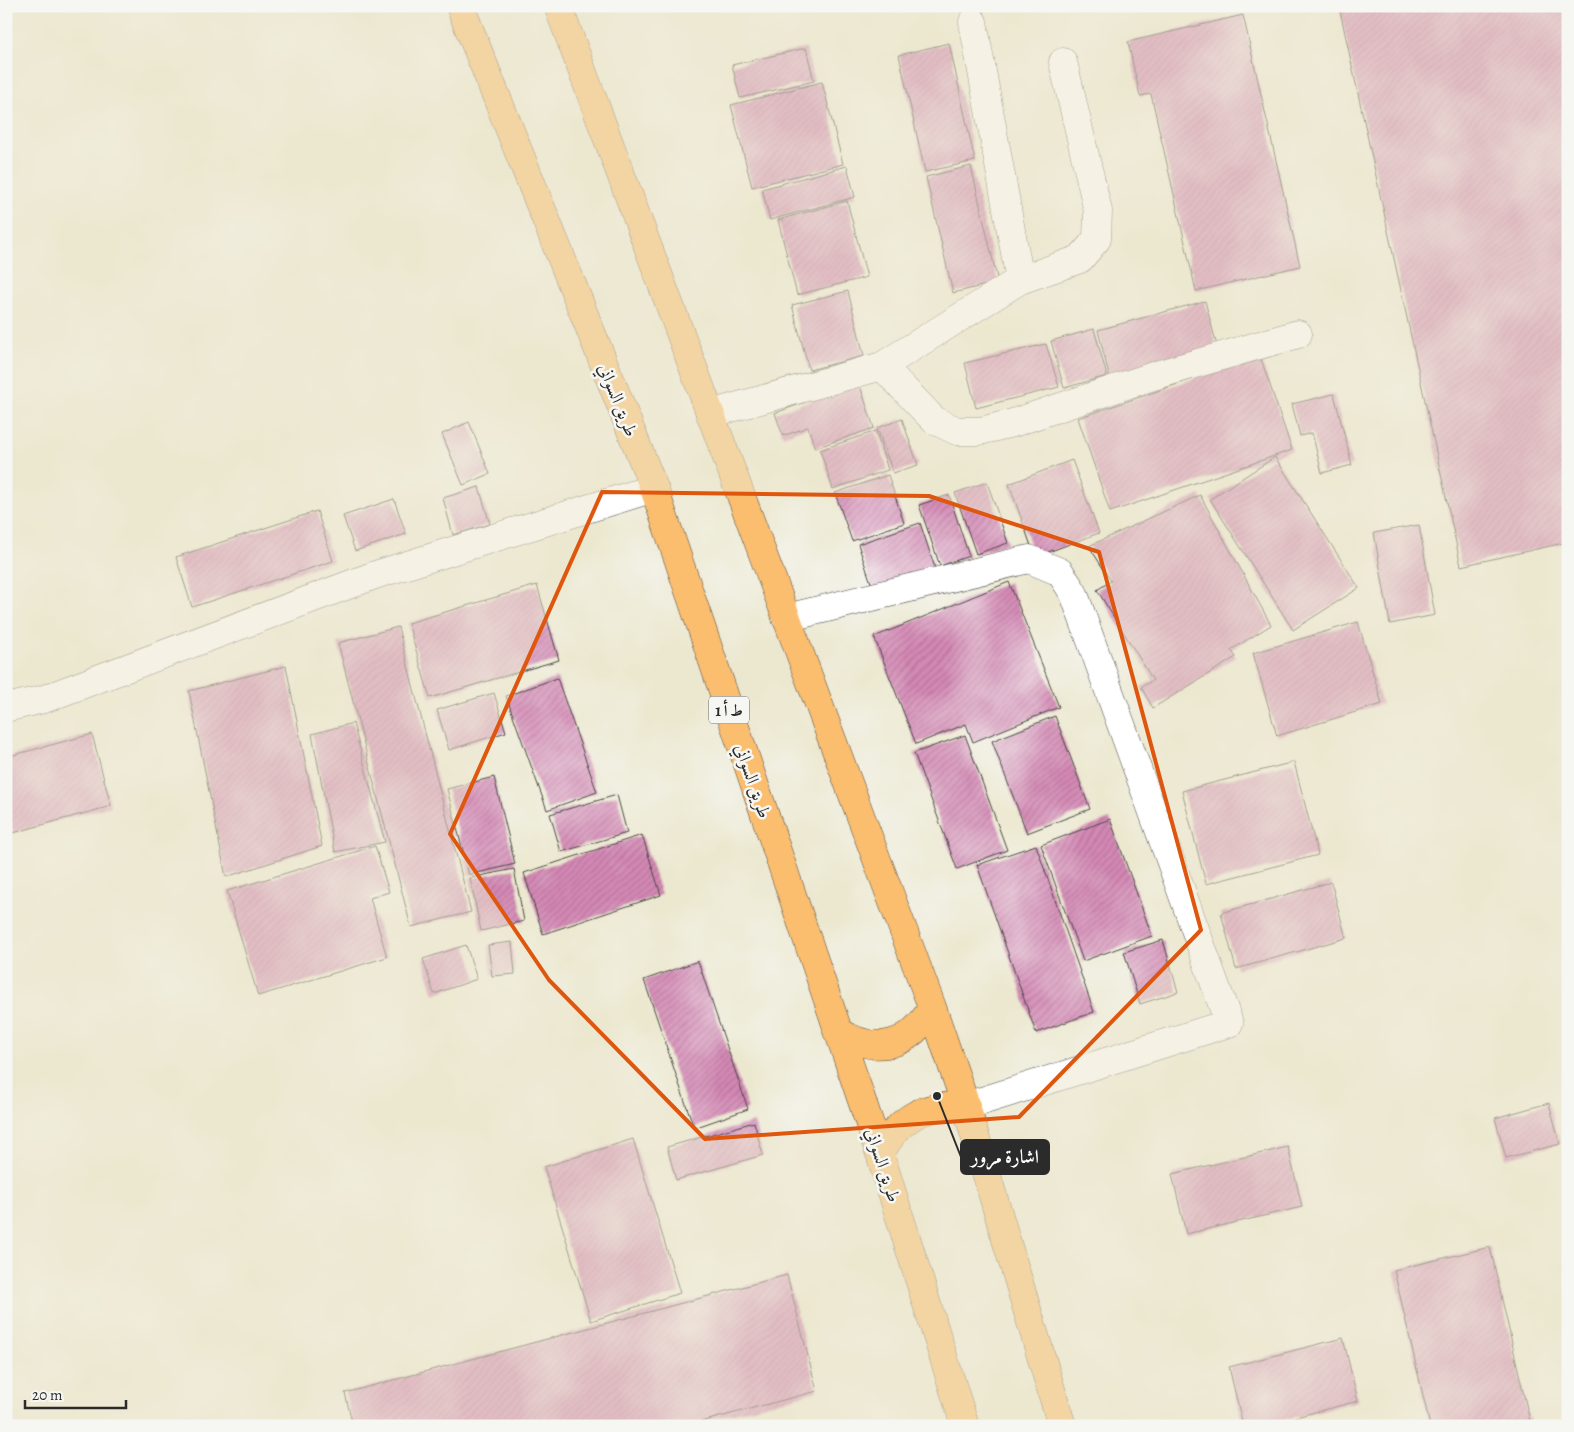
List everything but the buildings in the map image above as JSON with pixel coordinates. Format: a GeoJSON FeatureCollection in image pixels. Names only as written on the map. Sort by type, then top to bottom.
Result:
{"type":"FeatureCollection","features":[{"type":"Feature","properties":{"kind":"highway","name":"طريق السواني"},"geometry":{"type":"LineString","coordinates":[[460,6],[654,488],[837,1032],[880,1154],[965,1426]]}},
{"type":"Feature","properties":{"kind":"highway"},"geometry":{"type":"LineString","coordinates":[[558,6],[932,1007],[966,1106],[1062,1426]]}},
{"type":"Feature","properties":{"kind":"highway"},"geometry":{"type":"LineString","coordinates":[[837,1032],[853,1041],[872,1046],[891,1044],[908,1036],[922,1024],[932,1007]]}},
{"type":"Feature","properties":{"kind":"highway"},"geometry":{"type":"LineString","coordinates":[[880,1154],[888,1138],[900,1125],[914,1115],[931,1108],[966,1106]]}},
{"type":"Feature","properties":{"kind":"street"},"geometry":{"type":"LineString","coordinates":[[972,22],[1020,280]]}},
{"type":"Feature","properties":{"kind":"street"},"geometry":{"type":"LineString","coordinates":[[710,414],[882,366],[1020,280],[1080,259],[1097,239],[1098,211],[1063,62]]}},
{"type":"Feature","properties":{"kind":"street"},"geometry":{"type":"LineString","coordinates":[[882,366],[934,420],[957,431],[980,431],[1014,424],[1153,376],[1298,334]]}},
{"type":"Feature","properties":{"kind":"street"},"geometry":{"type":"LineString","coordinates":[[6,708],[44,699],[375,575],[654,488]]}},
{"type":"Feature","properties":{"kind":"street"},"geometry":{"type":"LineString","coordinates":[[786,618],[1028,559],[1060,572],[1074,594],[1229,1023],[966,1106]]}},
{"type":"Feature","properties":{"kind":"highlighted area"},"geometry":{"type":"Polygon","coordinates":[[[602,492],[929,496],[1099,552],[1201,930],[1019,1117],[705,1139],[549,980],[450,834],[602,492]]]}},
{"type":"Feature","properties":{"kind":"place","name":"اشارة مرور"},"geometry":{"type":"Point","coordinates":[937,1096]}}]}
